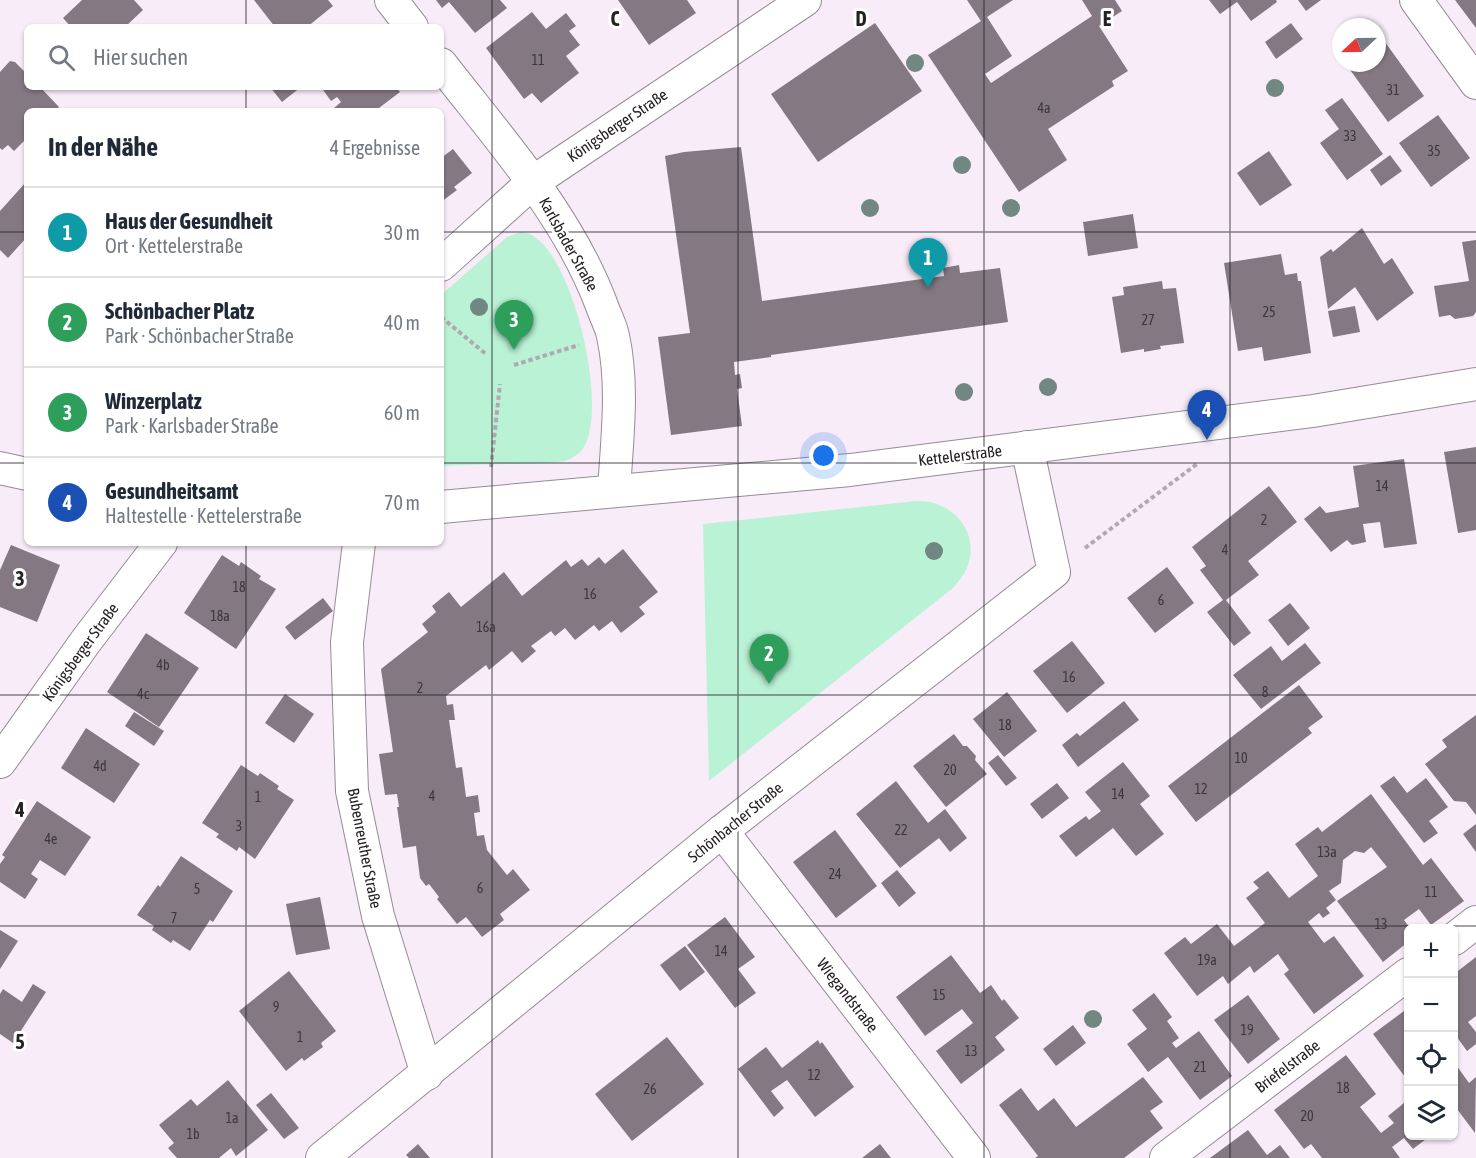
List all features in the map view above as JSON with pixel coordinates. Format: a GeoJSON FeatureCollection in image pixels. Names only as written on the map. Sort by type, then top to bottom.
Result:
{"type":"FeatureCollection","features":[{"type":"Feature","properties":{"kind":"street"},"geometry":{"type":"LineString","coordinates":[[391,0],[410,24]]}},
{"type":"Feature","properties":{"kind":"street","name":"Königsberger Straße"},"geometry":{"type":"LineString","coordinates":[[444,262],[533,182],[805,0]]}},
{"type":"Feature","properties":{"kind":"street"},"geometry":{"type":"LineString","coordinates":[[1416,0],[1476,83]]}},
{"type":"Feature","properties":{"kind":"street","name":"Karlsbader Straße"},"geometry":{"type":"LineString","coordinates":[[444,68],[533,182],[574,247],[595,288],[613,335],[619,394],[614,490]]}},
{"type":"Feature","properties":{"kind":"street","name":"Kettelerstraße"},"geometry":{"type":"LineString","coordinates":[[444,507],[850,470],[1313,411],[1476,384]]}},
{"type":"Feature","properties":{"kind":"street"},"geometry":{"type":"LineString","coordinates":[[1027,447],[1054,572]]}},
{"type":"Feature","properties":{"kind":"street"},"geometry":{"type":"LineString","coordinates":[[0,468],[24,473]]}},
{"type":"Feature","properties":{"kind":"street","name":"Königsberger Straße"},"geometry":{"type":"LineString","coordinates":[[0,762],[159,546]]}},
{"type":"Feature","properties":{"kind":"street","name":"Bubenreuther Straße"},"geometry":{"type":"LineString","coordinates":[[359,546],[346,642],[352,791],[378,916],[427,1074]]}},
{"type":"Feature","properties":{"kind":"street","name":"Schönbacher Straße"},"geometry":{"type":"LineString","coordinates":[[322,1158],[722,831],[1054,572]]}},
{"type":"Feature","properties":{"kind":"street","name":"Wiegandstraße"},"geometry":{"type":"LineString","coordinates":[[722,831],[974,1158]]}},
{"type":"Feature","properties":{"kind":"street"},"geometry":{"type":"LineString","coordinates":[[1458,936],[1476,922]]}},
{"type":"Feature","properties":{"kind":"street","name":"Briefelstraße"},"geometry":{"type":"LineString","coordinates":[[1166,1158],[1404,977]]}},
{"type":"Feature","properties":{"kind":"path"},"geometry":{"type":"LineString","coordinates":[[444,319],[487,355]]}},
{"type":"Feature","properties":{"kind":"path"},"geometry":{"type":"LineString","coordinates":[[514,365],[613,335]]}},
{"type":"Feature","properties":{"kind":"path"},"geometry":{"type":"LineString","coordinates":[[500,384],[490,464],[501,501]]}},
{"type":"Feature","properties":{"kind":"path"},"geometry":{"type":"LineString","coordinates":[[1054,572],[1202,460]]}},
{"type":"Feature","properties":{"kind":"green space"},"geometry":{"type":"Polygon","coordinates":[[[521,232],[539,240],[556,262],[570,293],[582,330],[589,368],[592,404],[589,433],[580,452],[565,461],[444,466],[444,292],[507,237],[521,232]]]}},
{"type":"Feature","properties":{"kind":"green space"},"geometry":{"type":"Polygon","coordinates":[[[916,501],[940,505],[951,511],[966,529],[971,552],[967,568],[960,580],[953,588],[709,781],[703,524],[916,501]]]}},
{"type":"Feature","properties":{"kind":"building"},"geometry":{"type":"Polygon","coordinates":[[[82,0],[134,0],[143,10],[128,24],[68,24],[63,18],[82,0]]]}},
{"type":"Feature","properties":{"kind":"building"},"geometry":{"type":"Polygon","coordinates":[[[254,0],[328,0],[333,6],[311,24],[273,24],[254,0]]]}},
{"type":"Feature","properties":{"kind":"building"},"geometry":{"type":"Polygon","coordinates":[[[436,0],[500,0],[507,8],[475,33],[449,2],[442,8],[436,0]]]}},
{"type":"Feature","properties":{"kind":"building"},"geometry":{"type":"Polygon","coordinates":[[[618,0],[687,0],[696,13],[649,45],[618,0]]]}},
{"type":"Feature","properties":{"kind":"building"},"geometry":{"type":"Polygon","coordinates":[[[967,0],[1013,0],[987,17],[1012,56],[985,74],[991,83],[1092,16],[1082,0],[1115,0],[1122,11],[1099,26],[1128,71],[1112,81],[1114,86],[1048,129],[1067,160],[1019,192],[928,55],[981,21],[967,0]]]}},
{"type":"Feature","properties":{"kind":"building"},"geometry":{"type":"Polygon","coordinates":[[[1209,0],[1276,0],[1277,2],[1251,21],[1237,2],[1220,14],[1209,0]]]}},
{"type":"Feature","properties":{"kind":"building"},"geometry":{"type":"Polygon","coordinates":[[[1298,0],[1321,0],[1306,11],[1298,0]]]}},
{"type":"Feature","properties":{"kind":"building"},"geometry":{"type":"Polygon","coordinates":[[[1455,0],[1476,0],[1476,28],[1455,0]]]}},
{"type":"Feature","properties":{"kind":"building"},"geometry":{"type":"Polygon","coordinates":[[[532,12],[546,29],[566,13],[576,26],[569,31],[580,45],[566,56],[579,73],[541,103],[532,93],[524,99],[486,48],[532,12]]]}},
{"type":"Feature","properties":{"kind":"building"},"geometry":{"type":"Polygon","coordinates":[[[875,23],[922,91],[818,162],[771,94],[875,23]]]}},
{"type":"Feature","properties":{"kind":"building"},"geometry":{"type":"Polygon","coordinates":[[[1291,23],[1303,39],[1276,59],[1265,42],[1291,23]]]}},
{"type":"Feature","properties":{"kind":"building"},"geometry":{"type":"Polygon","coordinates":[[[1386,43],[1424,96],[1388,122],[1352,72],[1386,72],[1386,43]]]}},
{"type":"Feature","properties":{"kind":"building"},"geometry":{"type":"Polygon","coordinates":[[[10,61],[15,62],[24,71],[24,90],[43,90],[59,107],[24,108],[24,141],[14,151],[8,145],[2,150],[0,148],[0,72],[10,61]]]}},
{"type":"Feature","properties":{"kind":"building"},"geometry":{"type":"Polygon","coordinates":[[[272,90],[297,90],[282,102],[272,90]]]}},
{"type":"Feature","properties":{"kind":"building"},"geometry":{"type":"Polygon","coordinates":[[[323,90],[398,90],[400,92],[379,108],[334,108],[341,102],[337,97],[331,101],[323,90]]]}},
{"type":"Feature","properties":{"kind":"building"},"geometry":{"type":"Polygon","coordinates":[[[1342,98],[1383,154],[1347,180],[1320,143],[1339,129],[1325,110],[1342,98]]]}},
{"type":"Feature","properties":{"kind":"building"},"geometry":{"type":"Polygon","coordinates":[[[1438,115],[1470,158],[1431,187],[1399,143],[1438,115]]]}},
{"type":"Feature","properties":{"kind":"building"},"geometry":{"type":"Polygon","coordinates":[[[741,147],[762,301],[944,276],[943,268],[959,265],[960,273],[1000,268],[1008,322],[734,362],[735,375],[740,374],[742,388],[737,389],[742,426],[671,435],[658,337],[690,333],[665,156],[741,147]]]}},
{"type":"Feature","properties":{"kind":"building"},"geometry":{"type":"Polygon","coordinates":[[[453,149],[472,173],[454,187],[457,190],[444,200],[444,156],[453,149]]]}},
{"type":"Feature","properties":{"kind":"building"},"geometry":{"type":"Polygon","coordinates":[[[1269,151],[1292,185],[1260,206],[1237,173],[1269,151]]]}},
{"type":"Feature","properties":{"kind":"building"},"geometry":{"type":"Polygon","coordinates":[[[1390,155],[1402,171],[1381,186],[1370,170],[1390,155]]]}},
{"type":"Feature","properties":{"kind":"building"},"geometry":{"type":"Polygon","coordinates":[[[24,184],[24,240],[8,258],[0,250],[0,211],[24,184]]]}},
{"type":"Feature","properties":{"kind":"building"},"geometry":{"type":"Polygon","coordinates":[[[1133,214],[1138,248],[1088,256],[1083,222],[1133,214]]]}},
{"type":"Feature","properties":{"kind":"building"},"geometry":{"type":"Polygon","coordinates":[[[1362,228],[1384,264],[1392,258],[1414,293],[1377,321],[1355,287],[1328,309],[1320,257],[1331,249],[1333,252],[1362,228]]]}},
{"type":"Feature","properties":{"kind":"building"},"geometry":{"type":"Polygon","coordinates":[[[1476,240],[1476,312],[1473,316],[1455,319],[1450,315],[1439,317],[1434,286],[1469,281],[1462,242],[1476,240]]]}},
{"type":"Feature","properties":{"kind":"building"},"geometry":{"type":"Polygon","coordinates":[[[1281,254],[1285,275],[1297,273],[1298,281],[1301,281],[1311,353],[1264,361],[1262,347],[1238,351],[1224,263],[1281,254]]]}},
{"type":"Feature","properties":{"kind":"building"},"geometry":{"type":"Polygon","coordinates":[[[1162,281],[1163,289],[1176,288],[1184,343],[1160,346],[1161,349],[1144,352],[1144,349],[1121,353],[1112,297],[1124,295],[1123,287],[1162,281]]]}},
{"type":"Feature","properties":{"kind":"building"},"geometry":{"type":"Polygon","coordinates":[[[1355,306],[1360,332],[1333,337],[1328,311],[1355,306]]]}},
{"type":"Feature","properties":{"kind":"building"},"geometry":{"type":"Polygon","coordinates":[[[1476,447],[1476,530],[1458,533],[1444,452],[1476,447]]]}},
{"type":"Feature","properties":{"kind":"building"},"geometry":{"type":"Polygon","coordinates":[[[1404,459],[1417,544],[1384,548],[1380,522],[1363,524],[1366,542],[1352,545],[1347,540],[1331,552],[1304,519],[1320,506],[1326,513],[1359,507],[1353,466],[1404,459]]]}},
{"type":"Feature","properties":{"kind":"building"},"geometry":{"type":"Polygon","coordinates":[[[1269,486],[1297,522],[1248,561],[1259,575],[1226,600],[1251,633],[1234,646],[1207,612],[1223,600],[1200,570],[1206,566],[1192,547],[1269,486]]]}},
{"type":"Feature","properties":{"kind":"building"},"geometry":{"type":"Polygon","coordinates":[[[11,545],[60,565],[37,622],[0,607],[0,570],[11,545]]]}},
{"type":"Feature","properties":{"kind":"building"},"geometry":{"type":"Polygon","coordinates":[[[623,549],[658,592],[639,607],[645,614],[621,633],[612,621],[599,631],[594,625],[575,640],[565,628],[555,636],[551,631],[531,646],[536,651],[522,663],[512,651],[489,670],[486,665],[446,696],[447,705],[453,704],[455,720],[449,720],[456,768],[462,767],[466,797],[478,795],[480,812],[474,813],[477,836],[484,835],[487,850],[507,875],[513,869],[530,890],[500,914],[504,920],[482,937],[466,917],[457,924],[437,899],[439,897],[429,884],[426,886],[420,878],[416,846],[403,848],[397,794],[385,795],[379,754],[393,752],[381,669],[428,632],[422,624],[436,612],[432,606],[449,592],[461,607],[504,572],[522,596],[566,560],[571,567],[582,559],[588,566],[599,557],[605,564],[623,549]]]}},
{"type":"Feature","properties":{"kind":"building"},"geometry":{"type":"Polygon","coordinates":[[[222,555],[239,566],[241,562],[261,576],[259,579],[276,589],[236,649],[184,613],[222,555]]]}},
{"type":"Feature","properties":{"kind":"building"},"geometry":{"type":"Polygon","coordinates":[[[1167,567],[1194,603],[1155,633],[1127,598],[1167,567]]]}},
{"type":"Feature","properties":{"kind":"building"},"geometry":{"type":"Polygon","coordinates":[[[323,598],[333,611],[295,640],[285,627],[323,598]]]}},
{"type":"Feature","properties":{"kind":"building"},"geometry":{"type":"Polygon","coordinates":[[[1290,603],[1310,628],[1288,646],[1268,620],[1290,603]]]}},
{"type":"Feature","properties":{"kind":"building"},"geometry":{"type":"Polygon","coordinates":[[[146,633],[199,668],[159,727],[107,692],[146,633]]]}},
{"type":"Feature","properties":{"kind":"building"},"geometry":{"type":"Polygon","coordinates":[[[1072,641],[1105,683],[1067,713],[1033,671],[1072,641]]]}},
{"type":"Feature","properties":{"kind":"building"},"geometry":{"type":"Polygon","coordinates":[[[1305,643],[1321,663],[1261,709],[1233,675],[1271,646],[1282,661],[1305,643]]]}},
{"type":"Feature","properties":{"kind":"building"},"geometry":{"type":"Polygon","coordinates":[[[1299,685],[1323,717],[1308,728],[1312,733],[1196,822],[1168,786],[1299,685]]]}},
{"type":"Feature","properties":{"kind":"building"},"geometry":{"type":"Polygon","coordinates":[[[1007,692],[1037,731],[1004,757],[973,719],[1007,692]]]}},
{"type":"Feature","properties":{"kind":"building"},"geometry":{"type":"Polygon","coordinates":[[[285,694],[314,714],[294,743],[265,723],[285,694]]]}},
{"type":"Feature","properties":{"kind":"building"},"geometry":{"type":"Polygon","coordinates":[[[1124,701],[1139,720],[1078,767],[1062,745],[1077,733],[1080,736],[1124,701]]]}},
{"type":"Feature","properties":{"kind":"building"},"geometry":{"type":"Polygon","coordinates":[[[134,712],[164,731],[154,746],[125,726],[134,712]]]}},
{"type":"Feature","properties":{"kind":"building"},"geometry":{"type":"Polygon","coordinates":[[[1476,715],[1476,815],[1466,802],[1454,801],[1425,764],[1447,747],[1442,740],[1476,715]]]}},
{"type":"Feature","properties":{"kind":"building"},"geometry":{"type":"Polygon","coordinates":[[[86,728],[140,764],[114,803],[61,768],[86,728]]]}},
{"type":"Feature","properties":{"kind":"building"},"geometry":{"type":"Polygon","coordinates":[[[954,734],[963,746],[967,746],[976,756],[975,760],[987,774],[946,807],[913,766],[954,734]]]}},
{"type":"Feature","properties":{"kind":"building"},"geometry":{"type":"Polygon","coordinates":[[[998,755],[1017,778],[1006,786],[988,763],[998,755]]]}},
{"type":"Feature","properties":{"kind":"building"},"geometry":{"type":"Polygon","coordinates":[[[1123,762],[1150,796],[1140,804],[1164,834],[1136,856],[1113,828],[1076,857],[1059,836],[1086,816],[1089,820],[1101,811],[1085,792],[1123,762]]]}},
{"type":"Feature","properties":{"kind":"building"},"geometry":{"type":"Polygon","coordinates":[[[241,765],[258,776],[260,773],[279,786],[277,789],[294,800],[255,859],[239,847],[237,851],[216,837],[219,834],[202,823],[241,765]]]}},
{"type":"Feature","properties":{"kind":"building"},"geometry":{"type":"Polygon","coordinates":[[[1394,776],[1407,793],[1426,778],[1448,807],[1429,821],[1438,833],[1424,843],[1380,786],[1394,776]]]}},
{"type":"Feature","properties":{"kind":"building"},"geometry":{"type":"Polygon","coordinates":[[[896,781],[928,823],[945,809],[967,838],[950,852],[939,838],[900,868],[856,814],[896,781]]]}},
{"type":"Feature","properties":{"kind":"building"},"geometry":{"type":"Polygon","coordinates":[[[1057,783],[1069,798],[1042,819],[1030,804],[1057,783]]]}},
{"type":"Feature","properties":{"kind":"building"},"geometry":{"type":"Polygon","coordinates":[[[1371,794],[1423,865],[1431,858],[1464,901],[1432,924],[1419,909],[1404,920],[1407,924],[1404,924],[1404,945],[1383,962],[1337,901],[1387,867],[1371,847],[1364,853],[1355,851],[1343,860],[1341,883],[1329,891],[1336,900],[1326,908],[1330,913],[1323,918],[1319,913],[1308,922],[1324,943],[1334,936],[1364,976],[1314,1014],[1284,974],[1289,970],[1278,954],[1254,973],[1250,966],[1228,984],[1223,976],[1197,996],[1164,953],[1185,937],[1191,944],[1217,924],[1234,946],[1265,923],[1246,898],[1259,888],[1253,882],[1268,871],[1289,898],[1318,876],[1295,844],[1318,827],[1322,832],[1371,794]]]}},
{"type":"Feature","properties":{"kind":"building"},"geometry":{"type":"Polygon","coordinates":[[[37,801],[91,837],[65,876],[40,860],[31,874],[38,879],[25,899],[0,882],[0,864],[5,857],[2,855],[37,801]]]}},
{"type":"Feature","properties":{"kind":"building"},"geometry":{"type":"Polygon","coordinates":[[[1476,824],[1476,852],[1463,834],[1476,824]]]}},
{"type":"Feature","properties":{"kind":"building"},"geometry":{"type":"Polygon","coordinates":[[[835,830],[877,886],[836,918],[793,862],[835,830]]]}},
{"type":"Feature","properties":{"kind":"building"},"geometry":{"type":"Polygon","coordinates":[[[181,856],[233,891],[213,922],[210,920],[190,951],[173,940],[171,943],[152,930],[154,926],[137,915],[181,856]]]}},
{"type":"Feature","properties":{"kind":"building"},"geometry":{"type":"Polygon","coordinates":[[[897,870],[916,893],[899,907],[881,883],[897,870]]]}},
{"type":"Feature","properties":{"kind":"building"},"geometry":{"type":"Polygon","coordinates":[[[320,897],[330,949],[296,955],[286,904],[320,897]]]}},
{"type":"Feature","properties":{"kind":"building"},"geometry":{"type":"Polygon","coordinates":[[[725,917],[755,957],[738,969],[756,993],[735,1008],[687,945],[725,917]]]}},
{"type":"Feature","properties":{"kind":"building"},"geometry":{"type":"Polygon","coordinates":[[[0,930],[18,941],[0,969],[0,930]]]}},
{"type":"Feature","properties":{"kind":"building"},"geometry":{"type":"Polygon","coordinates":[[[685,946],[705,972],[680,991],[660,965],[685,946]]]}},
{"type":"Feature","properties":{"kind":"building"},"geometry":{"type":"Polygon","coordinates":[[[951,955],[980,993],[991,985],[1002,1001],[1004,999],[1019,1018],[995,1037],[1005,1050],[961,1084],[936,1051],[973,1023],[962,1009],[925,1036],[896,997],[951,955]]]}},
{"type":"Feature","properties":{"kind":"building"},"geometry":{"type":"Polygon","coordinates":[[[1476,957],[1476,1016],[1468,1022],[1476,1032],[1476,1044],[1467,1051],[1458,1039],[1458,971],[1476,957]]]}},
{"type":"Feature","properties":{"kind":"building"},"geometry":{"type":"Polygon","coordinates":[[[289,971],[336,1031],[321,1043],[323,1047],[304,1061],[302,1058],[286,1071],[239,1011],[289,971]]]}},
{"type":"Feature","properties":{"kind":"building"},"geometry":{"type":"Polygon","coordinates":[[[33,984],[46,992],[13,1043],[0,1034],[0,994],[3,989],[22,1002],[33,984]]]}},
{"type":"Feature","properties":{"kind":"building"},"geometry":{"type":"Polygon","coordinates":[[[1154,993],[1172,1017],[1167,1021],[1179,1038],[1172,1043],[1176,1048],[1199,1031],[1232,1076],[1200,1100],[1168,1057],[1148,1072],[1127,1044],[1147,1029],[1132,1010],[1154,993]]]}},
{"type":"Feature","properties":{"kind":"building"},"geometry":{"type":"Polygon","coordinates":[[[1248,995],[1280,1039],[1248,1064],[1214,1020],[1248,995]]]}},
{"type":"Feature","properties":{"kind":"building"},"geometry":{"type":"Polygon","coordinates":[[[1404,1011],[1404,1076],[1373,1034],[1404,1011]]]}},
{"type":"Feature","properties":{"kind":"building"},"geometry":{"type":"Polygon","coordinates":[[[1073,1025],[1086,1043],[1056,1066],[1043,1049],[1073,1025]]]}},
{"type":"Feature","properties":{"kind":"building"},"geometry":{"type":"Polygon","coordinates":[[[667,1037],[704,1084],[632,1141],[595,1094],[667,1037]]]}},
{"type":"Feature","properties":{"kind":"building"},"geometry":{"type":"Polygon","coordinates":[[[818,1040],[820,1044],[822,1042],[854,1087],[815,1117],[787,1080],[771,1091],[784,1108],[774,1117],[738,1069],[766,1047],[782,1068],[818,1040]]]}},
{"type":"Feature","properties":{"kind":"building"},"geometry":{"type":"Polygon","coordinates":[[[1346,1055],[1376,1094],[1360,1107],[1381,1133],[1394,1123],[1388,1116],[1404,1103],[1404,1138],[1392,1147],[1400,1158],[1322,1158],[1311,1144],[1304,1149],[1274,1110],[1346,1055]]]}},
{"type":"Feature","properties":{"kind":"building"},"geometry":{"type":"Polygon","coordinates":[[[1458,1068],[1469,1083],[1476,1077],[1475,1133],[1458,1110],[1458,1068]]]}},
{"type":"Feature","properties":{"kind":"building"},"geometry":{"type":"Polygon","coordinates":[[[1143,1077],[1163,1102],[1150,1111],[1163,1128],[1124,1158],[1035,1158],[1038,1156],[999,1105],[1021,1088],[1038,1111],[1054,1098],[1076,1127],[1143,1077]]]}},
{"type":"Feature","properties":{"kind":"building"},"geometry":{"type":"Polygon","coordinates":[[[228,1080],[268,1130],[236,1156],[231,1148],[219,1158],[177,1158],[168,1148],[174,1143],[159,1125],[191,1099],[197,1106],[228,1080]]]}},
{"type":"Feature","properties":{"kind":"building"},"geometry":{"type":"Polygon","coordinates":[[[271,1093],[299,1128],[284,1139],[256,1105],[271,1093]]]}},
{"type":"Feature","properties":{"kind":"building"},"geometry":{"type":"Polygon","coordinates":[[[1248,1130],[1267,1155],[1280,1145],[1290,1158],[1210,1158],[1248,1130]]]}},
{"type":"Feature","properties":{"kind":"building"},"geometry":{"type":"Polygon","coordinates":[[[1406,1140],[1425,1140],[1413,1149],[1406,1140]]]}},
{"type":"Feature","properties":{"kind":"building"},"geometry":{"type":"Polygon","coordinates":[[[418,1144],[430,1158],[409,1158],[406,1155],[418,1144]]]}},
{"type":"Feature","properties":{"kind":"building"},"geometry":{"type":"Polygon","coordinates":[[[880,1144],[891,1158],[862,1158],[880,1144]]]}},
{"type":"Feature","properties":{"kind":"place","name":"Haus der Gesundheit"},"geometry":{"type":"Point","coordinates":[928,288]}},
{"type":"Feature","properties":{"kind":"place","name":"Winzerplatz"},"geometry":{"type":"Point","coordinates":[514,350]}},
{"type":"Feature","properties":{"kind":"place","name":"Gesundheitsamt"},"geometry":{"type":"Point","coordinates":[1207,440]}},
{"type":"Feature","properties":{"kind":"place","name":"Schönbacher Platz"},"geometry":{"type":"Point","coordinates":[769,684]}}]}
